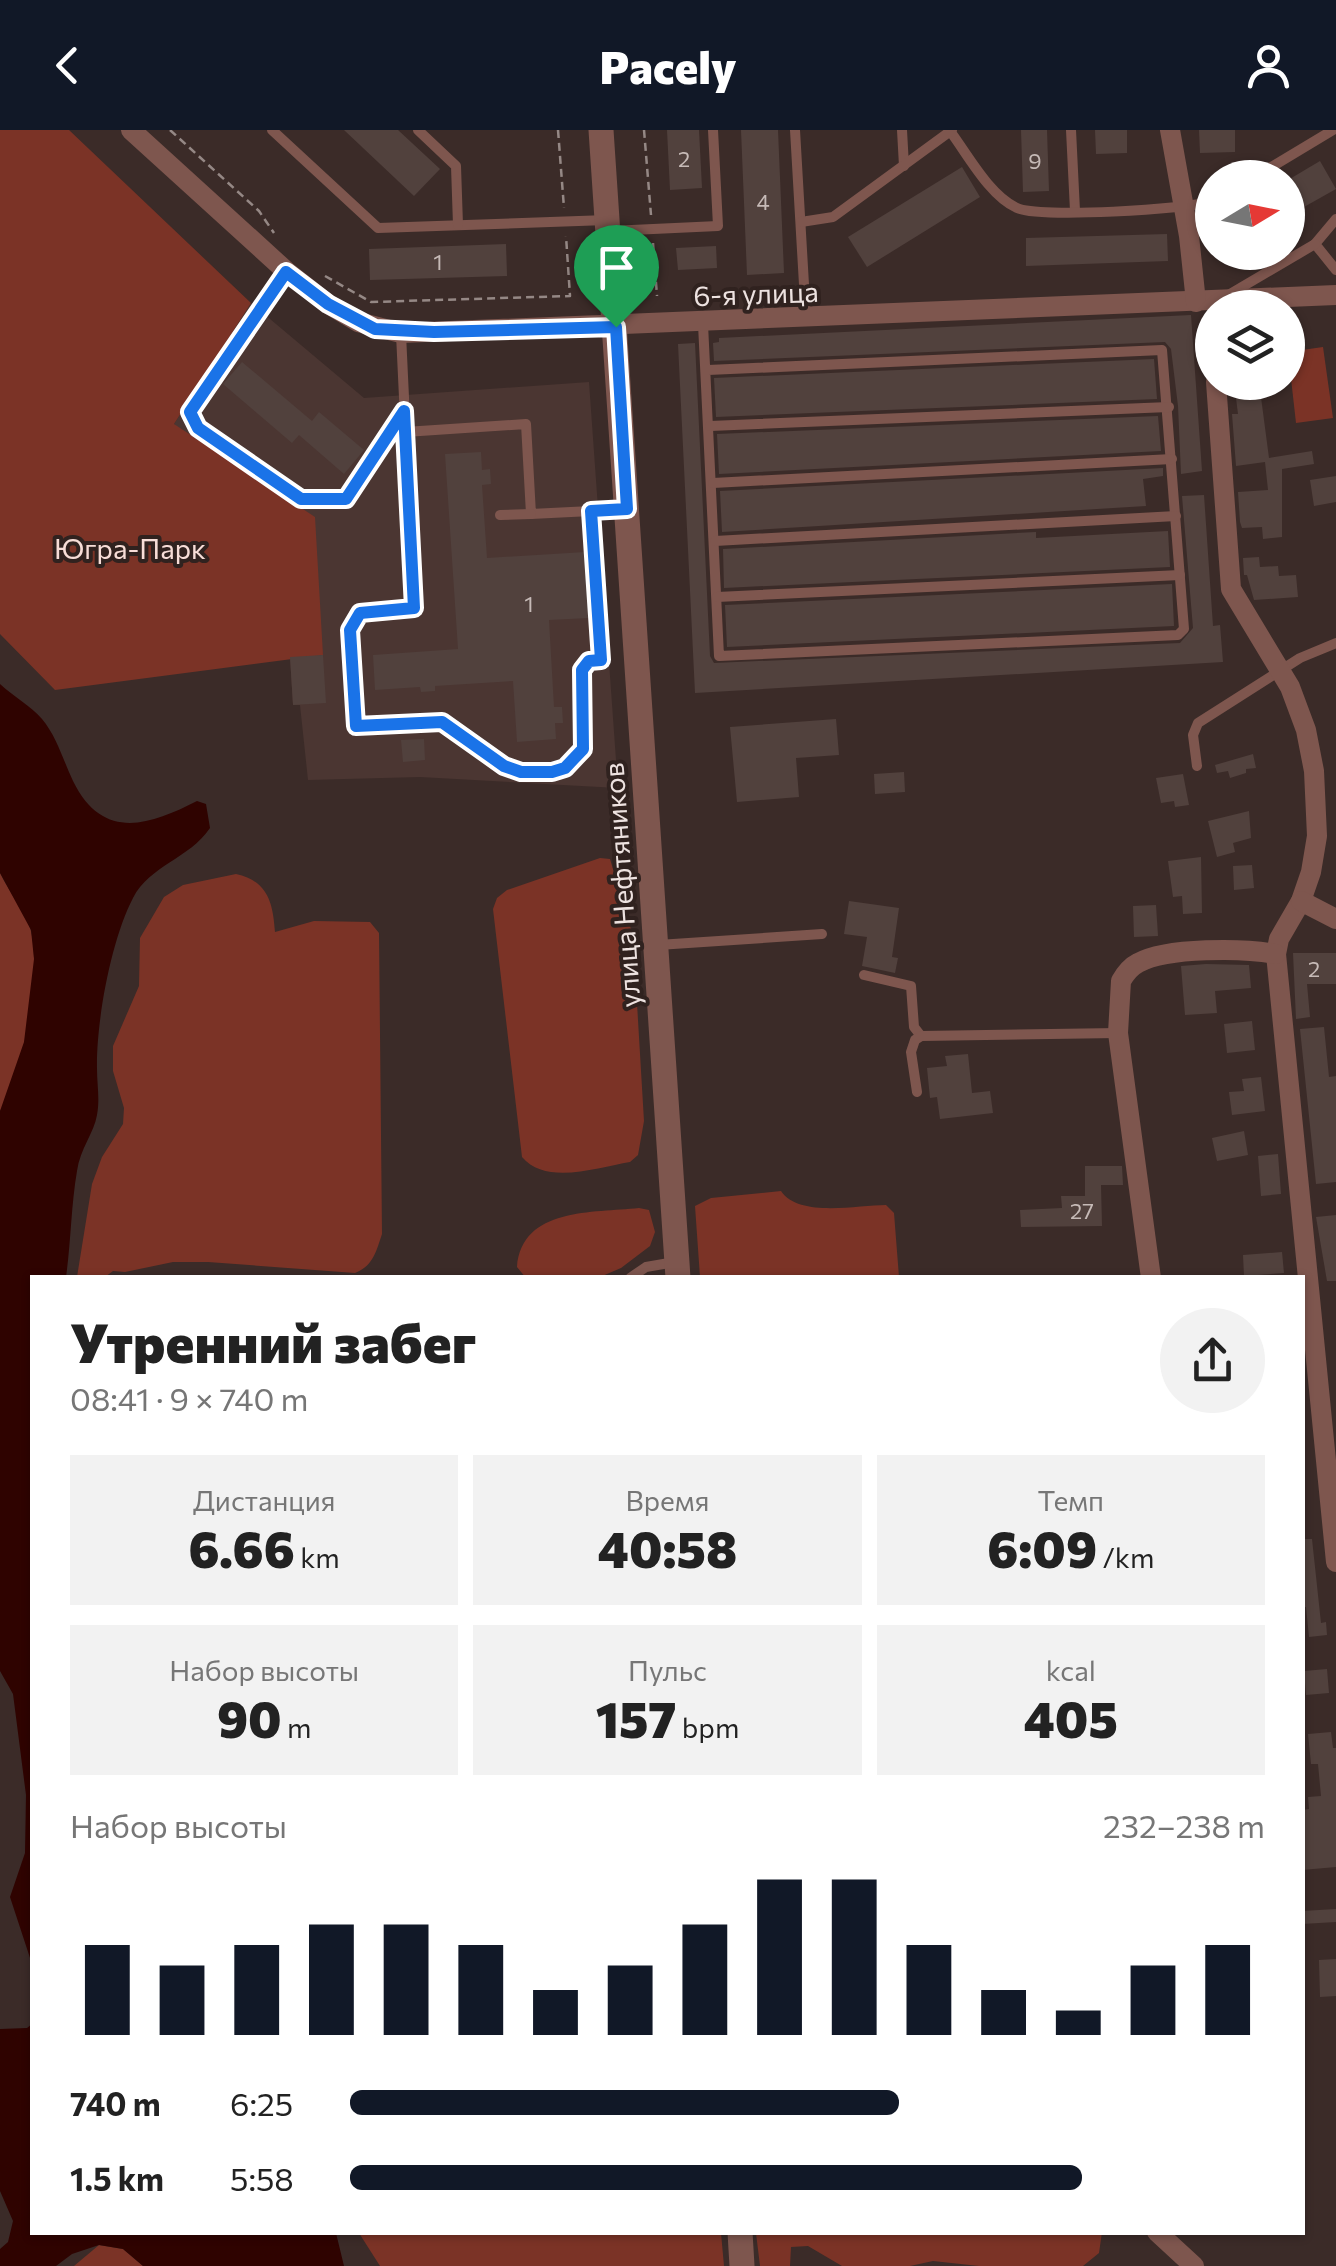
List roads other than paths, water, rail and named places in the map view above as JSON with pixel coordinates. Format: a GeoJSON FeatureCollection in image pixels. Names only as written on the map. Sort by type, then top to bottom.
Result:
{"type":"FeatureCollection","features":[{"type":"Feature","properties":{"kind":"street","name":"улица Нефтяников"},"geometry":{"type":"LineString","coordinates":[[601,130],[677,1270]]}},
{"type":"Feature","properties":{"kind":"street"},"geometry":{"type":"LineString","coordinates":[[1170,130],[1184,208],[1206,290]]}},
{"type":"Feature","properties":{"kind":"street","name":"6-я улица"},"geometry":{"type":"LineString","coordinates":[[139,133],[286,272],[358,322],[401,333],[1195,305]]}},
{"type":"Feature","properties":{"kind":"street","name":"6-я улица"},"geometry":{"type":"LineString","coordinates":[[1305,298],[1336,296]]}},
{"type":"Feature","properties":{"kind":"street"},"geometry":{"type":"LineString","coordinates":[[1217,400],[1231,589],[1281,671],[1306,730],[1317,799],[1314,855],[1300,901],[1279,939],[1276,954],[1336,1562]]}},
{"type":"Feature","properties":{"kind":"street"},"geometry":{"type":"LineString","coordinates":[[1300,901],[1336,919]]}},
{"type":"Feature","properties":{"kind":"street"},"geometry":{"type":"LineString","coordinates":[[1151,1275],[1118,1032],[1120,981],[1138,963],[1169,955],[1256,950],[1276,954]]}},
{"type":"Feature","properties":{"kind":"street"},"geometry":{"type":"LineString","coordinates":[[740,2235],[742,2266]]}},
{"type":"Feature","properties":{"kind":"street"},"geometry":{"type":"LineString","coordinates":[[1160,2235],[1194,2266]]}},
{"type":"Feature","properties":{"kind":"lane"},"geometry":{"type":"LineString","coordinates":[[272,130],[378,228],[458,225],[652,229],[718,226],[713,130]]}},
{"type":"Feature","properties":{"kind":"lane"},"geometry":{"type":"LineString","coordinates":[[418,130],[456,166],[458,225]]}},
{"type":"Feature","properties":{"kind":"lane"},"geometry":{"type":"LineString","coordinates":[[795,130],[806,319]]}},
{"type":"Feature","properties":{"kind":"lane"},"geometry":{"type":"LineString","coordinates":[[902,130],[904,166]]}},
{"type":"Feature","properties":{"kind":"lane"},"geometry":{"type":"LineString","coordinates":[[1071,130],[1075,210]]}},
{"type":"Feature","properties":{"kind":"lane"},"geometry":{"type":"LineString","coordinates":[[1283,160],[1333,130]]}},
{"type":"Feature","properties":{"kind":"lane"},"geometry":{"type":"LineString","coordinates":[[800,222],[833,217],[951,131],[1010,204],[1029,211],[1195,205]]}},
{"type":"Feature","properties":{"kind":"lane"},"geometry":{"type":"LineString","coordinates":[[1234,290],[1315,244],[1336,218]]}},
{"type":"Feature","properties":{"kind":"lane"},"geometry":{"type":"LineString","coordinates":[[1315,244],[1336,270]]}},
{"type":"Feature","properties":{"kind":"lane"},"geometry":{"type":"LineString","coordinates":[[286,272],[190,412],[198,428],[301,499],[346,499],[404,411]]}},
{"type":"Feature","properties":{"kind":"lane"},"geometry":{"type":"LineString","coordinates":[[703,324],[719,656],[1178,634],[1184,629],[1162,350],[708,370]]}},
{"type":"Feature","properties":{"kind":"lane"},"geometry":{"type":"LineString","coordinates":[[401,333],[414,608],[360,613],[350,630],[356,726],[442,722],[504,766],[521,772],[552,772],[576,760],[584,736],[582,670],[589,661],[601,660],[591,511]]}},
{"type":"Feature","properties":{"kind":"lane"},"geometry":{"type":"LineString","coordinates":[[710,426],[1168,406]]}},
{"type":"Feature","properties":{"kind":"lane"},"geometry":{"type":"LineString","coordinates":[[406,432],[526,424],[531,514]]}},
{"type":"Feature","properties":{"kind":"lane"},"geometry":{"type":"LineString","coordinates":[[712,483],[1172,459]]}},
{"type":"Feature","properties":{"kind":"lane"},"geometry":{"type":"LineString","coordinates":[[500,515],[627,509]]}},
{"type":"Feature","properties":{"kind":"lane"},"geometry":{"type":"LineString","coordinates":[[714,541],[1176,516]]}},
{"type":"Feature","properties":{"kind":"lane"},"geometry":{"type":"LineString","coordinates":[[717,597],[1180,575]]}},
{"type":"Feature","properties":{"kind":"lane"},"geometry":{"type":"LineString","coordinates":[[1197,766],[1193,735],[1198,723],[1281,671],[1336,644]]}},
{"type":"Feature","properties":{"kind":"lane"},"geometry":{"type":"LineString","coordinates":[[656,945],[822,934]]}},
{"type":"Feature","properties":{"kind":"lane"},"geometry":{"type":"LineString","coordinates":[[864,975],[900,980],[910,986],[914,1027],[921,1036]]}},
{"type":"Feature","properties":{"kind":"lane"},"geometry":{"type":"LineString","coordinates":[[916,1092],[912,1045],[921,1036],[1118,1032]]}},
{"type":"Feature","properties":{"kind":"lane"},"geometry":{"type":"LineString","coordinates":[[634,1275],[646,1267],[677,1270]]}},
{"type":"Feature","properties":{"kind":"park label","name":"Югра-Парк"},"geometry":{"type":"Point","coordinates":[130,549]}}]}
